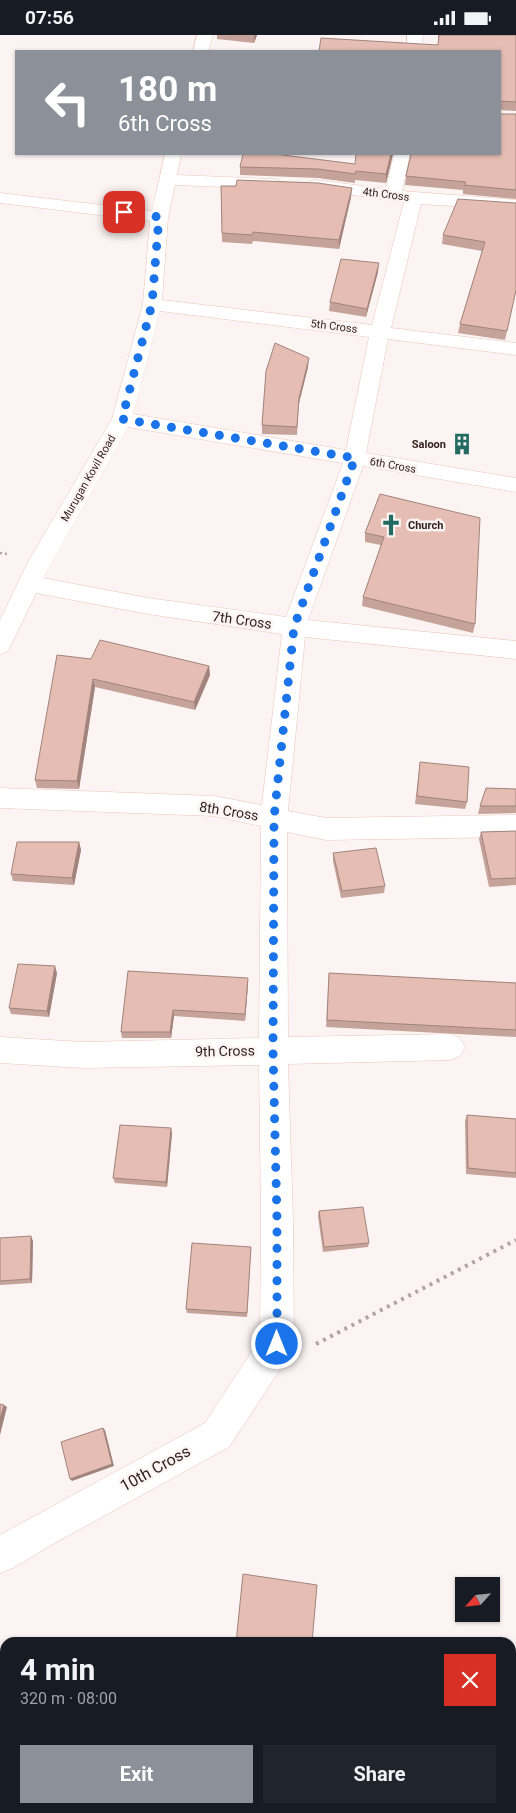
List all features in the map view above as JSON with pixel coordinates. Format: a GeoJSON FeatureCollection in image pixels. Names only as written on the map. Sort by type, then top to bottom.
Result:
{"type":"FeatureCollection","features":[{"type":"Feature","properties":{"kind":"street"},"geometry":{"type":"LineString","coordinates":[[201,50],[205,35]]}},
{"type":"Feature","properties":{"kind":"street"},"geometry":{"type":"LineString","coordinates":[[414,50],[415,35]]}},
{"type":"Feature","properties":{"kind":"street","name":"Murugan Kovil Road"},"geometry":{"type":"LineString","coordinates":[[0,645],[39,561],[122,419],[152,304],[159,217],[173,155]]}},
{"type":"Feature","properties":{"kind":"street"},"geometry":{"type":"LineString","coordinates":[[393,195],[402,155]]}},
{"type":"Feature","properties":{"kind":"street","name":"4th Cross"},"geometry":{"type":"LineString","coordinates":[[166,180],[294,185],[516,205]]}},
{"type":"Feature","properties":{"kind":"street"},"geometry":{"type":"LineString","coordinates":[[293,1346],[277,1219],[273,1050],[274,818],[294,627],[355,458],[380,332],[414,197]]}},
{"type":"Feature","properties":{"kind":"street"},"geometry":{"type":"LineString","coordinates":[[0,198],[159,217]]}},
{"type":"Feature","properties":{"kind":"street","name":"5th Cross"},"geometry":{"type":"LineString","coordinates":[[152,304],[516,349]]}},
{"type":"Feature","properties":{"kind":"street","name":"6th Cross"},"geometry":{"type":"LineString","coordinates":[[122,419],[516,485]]}},
{"type":"Feature","properties":{"kind":"street","name":"7th Cross"},"geometry":{"type":"LineString","coordinates":[[30,583],[148,606],[294,627],[516,650]]}},
{"type":"Feature","properties":{"kind":"street","name":"8th Cross"},"geometry":{"type":"LineString","coordinates":[[0,798],[214,806],[326,829],[516,826]]}},
{"type":"Feature","properties":{"kind":"street","name":"9th Cross"},"geometry":{"type":"LineString","coordinates":[[0,1050],[83,1055],[450,1047]]}},
{"type":"Feature","properties":{"kind":"street","name":"10th Cross"},"geometry":{"type":"LineString","coordinates":[[0,1555],[40,1531],[217,1435],[293,1346]]}},
{"type":"Feature","properties":{"kind":"path"},"geometry":{"type":"LineString","coordinates":[[293,1346],[516,1239]]}},
{"type":"Feature","properties":{"kind":"building"},"geometry":{"type":"Polygon","coordinates":[[[439,35],[516,35],[516,102],[501,101],[501,50],[319,50],[321,38],[438,45],[439,35]]]}},
{"type":"Feature","properties":{"kind":"building"},"geometry":{"type":"Polygon","coordinates":[[[501,114],[516,114],[516,190],[464,185],[466,182],[406,176],[411,155],[501,155],[501,114]]]}},
{"type":"Feature","properties":{"kind":"building"},"geometry":{"type":"Polygon","coordinates":[[[243,155],[283,155],[355,164],[356,155],[391,155],[386,174],[356,171],[355,174],[318,169],[240,167],[243,155]]]}},
{"type":"Feature","properties":{"kind":"building"},"geometry":{"type":"Polygon","coordinates":[[[237,180],[318,183],[352,188],[339,240],[253,232],[252,235],[222,233],[221,186],[236,186],[237,180]]]}},
{"type":"Feature","properties":{"kind":"building"},"geometry":{"type":"Polygon","coordinates":[[[458,199],[516,203],[516,290],[507,331],[460,324],[485,242],[443,235],[458,199]]]}},
{"type":"Feature","properties":{"kind":"building"},"geometry":{"type":"Polygon","coordinates":[[[341,259],[379,263],[367,309],[330,302],[341,259]]]}},
{"type":"Feature","properties":{"kind":"building"},"geometry":{"type":"Polygon","coordinates":[[[275,343],[309,358],[299,398],[297,427],[262,425],[266,371],[275,343]]]}},
{"type":"Feature","properties":{"kind":"building"},"geometry":{"type":"Polygon","coordinates":[[[380,494],[480,518],[475,624],[363,597],[384,537],[365,533],[380,494]]]}},
{"type":"Feature","properties":{"kind":"building"},"geometry":{"type":"Polygon","coordinates":[[[100,640],[209,666],[194,702],[93,679],[77,781],[35,780],[57,655],[91,659],[100,640]]]}},
{"type":"Feature","properties":{"kind":"building"},"geometry":{"type":"Polygon","coordinates":[[[420,762],[469,767],[467,802],[417,796],[420,762]]]}},
{"type":"Feature","properties":{"kind":"building"},"geometry":{"type":"Polygon","coordinates":[[[486,788],[516,789],[516,806],[480,806],[486,788]]]}},
{"type":"Feature","properties":{"kind":"building"},"geometry":{"type":"Polygon","coordinates":[[[516,831],[516,878],[491,879],[481,832],[516,831]]]}},
{"type":"Feature","properties":{"kind":"building"},"geometry":{"type":"Polygon","coordinates":[[[17,842],[79,842],[72,878],[11,874],[17,842]]]}},
{"type":"Feature","properties":{"kind":"building"},"geometry":{"type":"Polygon","coordinates":[[[376,848],[385,886],[342,891],[333,853],[376,848]]]}},
{"type":"Feature","properties":{"kind":"building"},"geometry":{"type":"Polygon","coordinates":[[[18,964],[55,966],[47,1011],[9,1008],[18,964]]]}},
{"type":"Feature","properties":{"kind":"building"},"geometry":{"type":"Polygon","coordinates":[[[128,971],[248,978],[245,1014],[173,1010],[170,1032],[121,1032],[128,971]]]}},
{"type":"Feature","properties":{"kind":"building"},"geometry":{"type":"Polygon","coordinates":[[[329,973],[516,983],[516,1030],[327,1020],[329,973]]]}},
{"type":"Feature","properties":{"kind":"building"},"geometry":{"type":"Polygon","coordinates":[[[467,1115],[516,1119],[516,1173],[468,1168],[467,1115]]]}},
{"type":"Feature","properties":{"kind":"building"},"geometry":{"type":"Polygon","coordinates":[[[120,1125],[171,1128],[166,1182],[113,1178],[120,1125]]]}},
{"type":"Feature","properties":{"kind":"building"},"geometry":{"type":"Polygon","coordinates":[[[363,1207],[369,1243],[324,1247],[319,1211],[363,1207]]]}},
{"type":"Feature","properties":{"kind":"building"},"geometry":{"type":"Polygon","coordinates":[[[31,1236],[30,1279],[0,1281],[0,1238],[31,1236]]]}},
{"type":"Feature","properties":{"kind":"building"},"geometry":{"type":"Polygon","coordinates":[[[192,1243],[251,1247],[247,1313],[186,1309],[192,1243]]]}},
{"type":"Feature","properties":{"kind":"building"},"geometry":{"type":"Polygon","coordinates":[[[0,1404],[4,1405],[0,1419],[0,1404]]]}},
{"type":"Feature","properties":{"kind":"building"},"geometry":{"type":"Polygon","coordinates":[[[103,1428],[112,1464],[70,1479],[61,1442],[103,1428]]]}},
{"type":"Feature","properties":{"kind":"building"},"geometry":{"type":"Polygon","coordinates":[[[243,1574],[317,1585],[313,1637],[237,1637],[243,1574]]]}},
{"type":"Feature","properties":{"kind":"place","name":"Saloon"},"geometry":{"type":"Point","coordinates":[462,444]}},
{"type":"Feature","properties":{"kind":"place","name":"Church"},"geometry":{"type":"Point","coordinates":[391,525]}},
{"type":"Feature","properties":{"kind":"route"},"geometry":{"type":"LineString","coordinates":[[124,212],[159,217],[152,304],[122,419],[355,458],[294,627],[274,818],[273,1050],[277,1219],[277,1344]]}}]}
